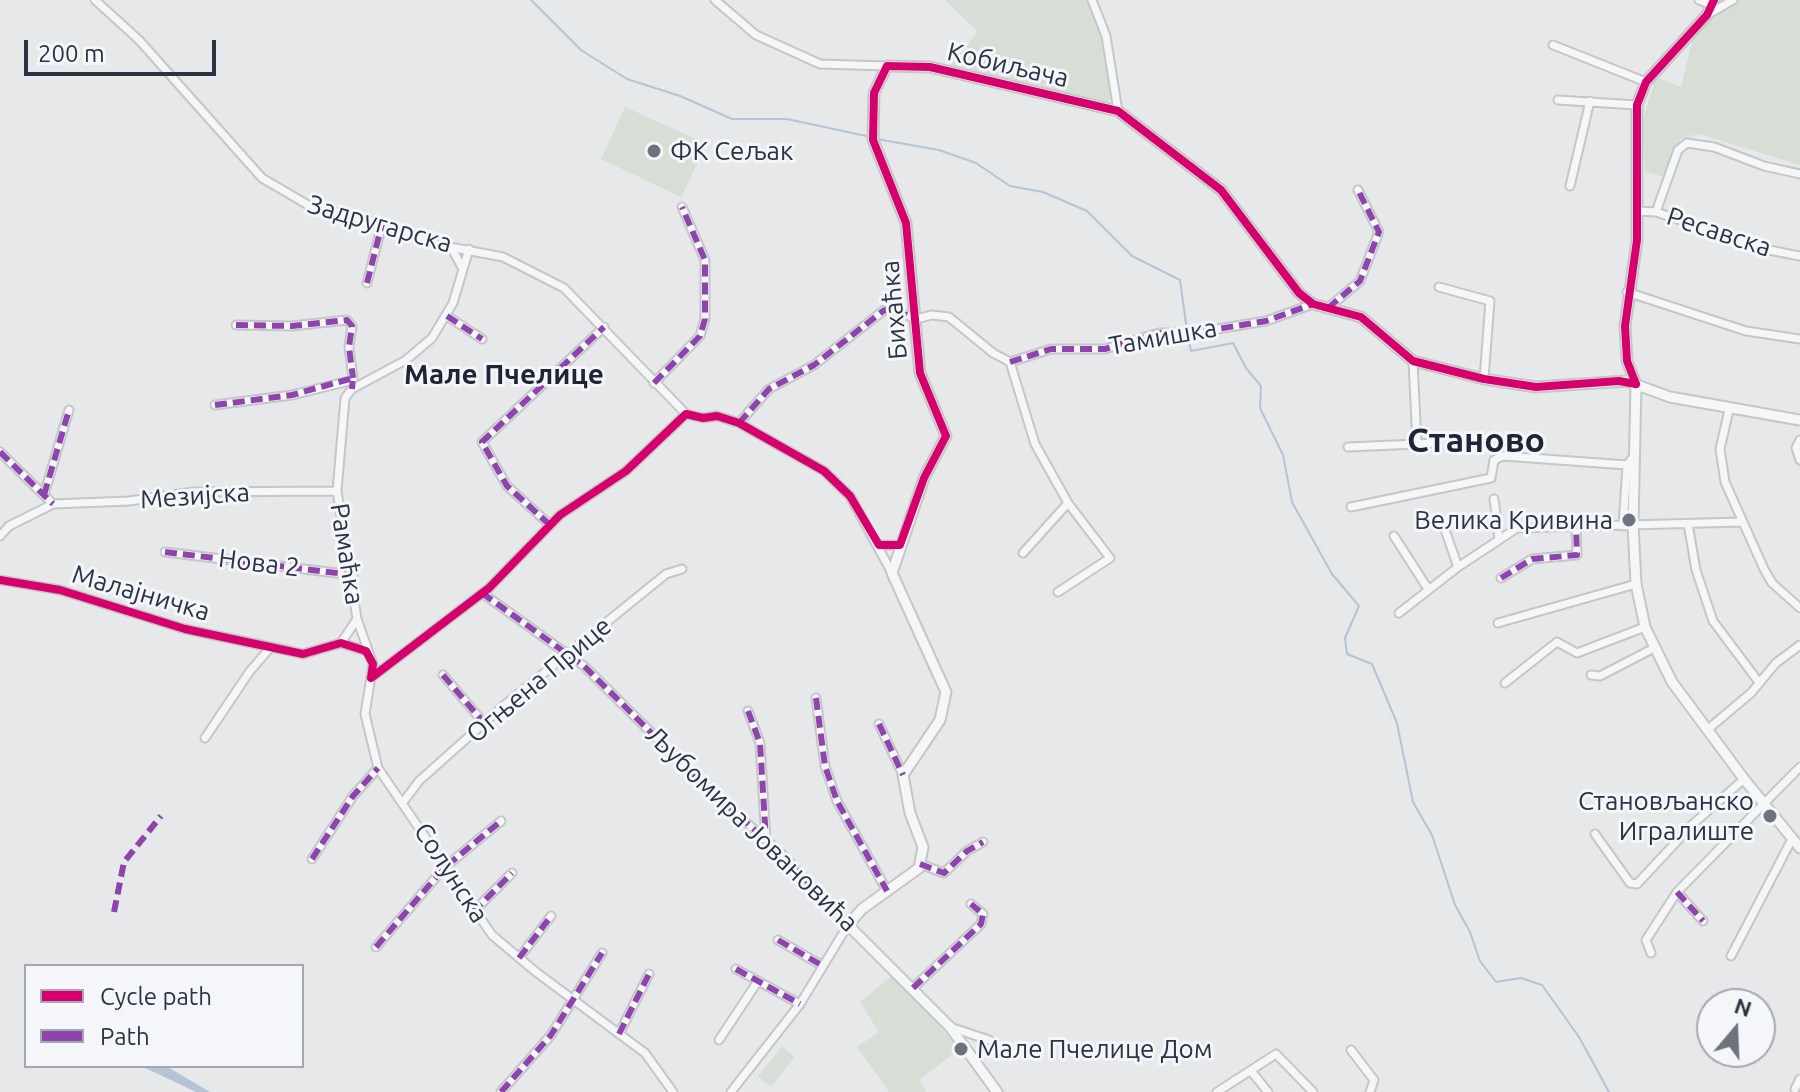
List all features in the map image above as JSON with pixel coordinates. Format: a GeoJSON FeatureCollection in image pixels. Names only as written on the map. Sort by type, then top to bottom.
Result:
{"type":"FeatureCollection","features":[{"type":"Feature","properties":{"kind":"street","name":"Задругарска"},"geometry":{"type":"LineString","coordinates":[[95,0],[139,40],[262,178],[308,205],[382,224],[410,237],[503,257],[537,271],[564,288],[686,414]]}},
{"type":"Feature","properties":{"kind":"street","name":"Кобиљача"},"geometry":{"type":"LineString","coordinates":[[715,0],[756,35],[820,64],[930,67],[1118,111]]}},
{"type":"Feature","properties":{"kind":"street"},"geometry":{"type":"LineString","coordinates":[[1092,0],[1106,36],[1118,111],[1221,190],[1292,286],[1313,304],[1361,317],[1413,361],[1484,379],[1536,387],[1619,381],[1636,384],[1650,392],[1729,410],[1800,420]]}},
{"type":"Feature","properties":{"kind":"street"},"geometry":{"type":"LineString","coordinates":[[1699,0],[1713,2],[1707,15],[1646,82],[1637,105],[1637,240],[1627,292],[1626,350],[1636,384],[1628,526],[1645,627],[1654,648],[1707,730],[1800,848]]}},
{"type":"Feature","properties":{"kind":"street"},"geometry":{"type":"LineString","coordinates":[[1707,15],[1733,0]]}},
{"type":"Feature","properties":{"kind":"street"},"geometry":{"type":"LineString","coordinates":[[1553,45],[1646,82]]}},
{"type":"Feature","properties":{"kind":"street","name":"Бихаћка"},"geometry":{"type":"LineString","coordinates":[[887,66],[874,93],[873,138],[906,223],[920,373],[946,436],[924,478],[892,573]]}},
{"type":"Feature","properties":{"kind":"street"},"geometry":{"type":"LineString","coordinates":[[1558,100],[1637,105]]}},
{"type":"Feature","properties":{"kind":"street"},"geometry":{"type":"LineString","coordinates":[[1570,186],[1590,101]]}},
{"type":"Feature","properties":{"kind":"street"},"geometry":{"type":"LineString","coordinates":[[1656,212],[1678,150],[1687,143],[1714,147],[1764,166],[1800,174]]}},
{"type":"Feature","properties":{"kind":"street"},"geometry":{"type":"LineString","coordinates":[[1328,308],[1360,281],[1379,232],[1358,190]]}},
{"type":"Feature","properties":{"kind":"street"},"geometry":{"type":"LineString","coordinates":[[654,383],[700,336],[705,319],[705,260],[682,207]]}},
{"type":"Feature","properties":{"kind":"street","name":"Ресавска"},"geometry":{"type":"LineString","coordinates":[[1637,211],[1656,212],[1758,246],[1800,256]]}},
{"type":"Feature","properties":{"kind":"street"},"geometry":{"type":"LineString","coordinates":[[367,283],[382,224]]}},
{"type":"Feature","properties":{"kind":"street"},"geometry":{"type":"LineString","coordinates":[[451,247],[463,269]]}},
{"type":"Feature","properties":{"kind":"street"},"geometry":{"type":"LineString","coordinates":[[352,389],[406,360],[432,338],[447,316],[469,249]]}},
{"type":"Feature","properties":{"kind":"street"},"geometry":{"type":"LineString","coordinates":[[1439,287],[1490,301],[1484,379]]}},
{"type":"Feature","properties":{"kind":"street"},"geometry":{"type":"LineString","coordinates":[[1627,292],[1746,331],[1800,339]]}},
{"type":"Feature","properties":{"kind":"street","name":"Тамишка"},"geometry":{"type":"LineString","coordinates":[[1010,362],[1051,349],[1105,349],[1159,333],[1193,333],[1266,321],[1313,304]]}},
{"type":"Feature","properties":{"kind":"street"},"geometry":{"type":"LineString","coordinates":[[739,423],[769,389],[814,365],[883,311],[890,308],[916,319],[932,315],[949,317],[993,353],[1010,362],[1027,425],[1068,503],[1110,558],[1058,592]]}},
{"type":"Feature","properties":{"kind":"street"},"geometry":{"type":"LineString","coordinates":[[447,316],[482,339]]}},
{"type":"Feature","properties":{"kind":"street"},"geometry":{"type":"LineString","coordinates":[[215,405],[292,395],[353,378],[349,347],[352,326],[347,320],[292,326],[236,325]]}},
{"type":"Feature","properties":{"kind":"street"},"geometry":{"type":"LineString","coordinates":[[550,525],[507,486],[482,442],[604,327]]}},
{"type":"Feature","properties":{"kind":"street"},"geometry":{"type":"LineString","coordinates":[[1413,361],[1417,444]]}},
{"type":"Feature","properties":{"kind":"street","name":"Рамаћка"},"geometry":{"type":"LineString","coordinates":[[353,378],[352,389],[345,398],[337,491],[353,575],[357,619],[373,664],[371,678]]}},
{"type":"Feature","properties":{"kind":"street"},"geometry":{"type":"LineString","coordinates":[[44,495],[69,410]]}},
{"type":"Feature","properties":{"kind":"street"},"geometry":{"type":"LineString","coordinates":[[1729,410],[1721,437],[1721,468],[1741,522],[1772,583],[1800,608]]}},
{"type":"Feature","properties":{"kind":"street"},"geometry":{"type":"LineString","coordinates":[[371,678],[482,593],[550,525],[626,471],[686,414],[703,418],[717,416],[739,423],[824,471],[850,496],[879,545],[946,692],[940,720],[903,775]]}},
{"type":"Feature","properties":{"kind":"street"},"geometry":{"type":"LineString","coordinates":[[1800,440],[1796,448],[1800,460]]}},
{"type":"Feature","properties":{"kind":"street"},"geometry":{"type":"LineString","coordinates":[[1348,447],[1433,443]]}},
{"type":"Feature","properties":{"kind":"street"},"geometry":{"type":"LineString","coordinates":[[0,452],[53,504]]}},
{"type":"Feature","properties":{"kind":"street"},"geometry":{"type":"LineString","coordinates":[[1351,507],[1493,476],[1497,459],[1630,461]]}},
{"type":"Feature","properties":{"kind":"street","name":"Мезијска"},"geometry":{"type":"LineString","coordinates":[[0,536],[9,526],[53,504],[129,501],[193,492],[337,491]]}},
{"type":"Feature","properties":{"kind":"street"},"geometry":{"type":"LineString","coordinates":[[1494,499],[1499,539]]}},
{"type":"Feature","properties":{"kind":"street"},"geometry":{"type":"LineString","coordinates":[[1023,553],[1068,503]]}},
{"type":"Feature","properties":{"kind":"street"},"geometry":{"type":"LineString","coordinates":[[1399,613],[1458,567],[1517,528],[1741,522]]}},
{"type":"Feature","properties":{"kind":"street"},"geometry":{"type":"LineString","coordinates":[[1443,524],[1458,567]]}},
{"type":"Feature","properties":{"kind":"street"},"geometry":{"type":"LineString","coordinates":[[1688,524],[1696,570],[1713,621],[1758,681]]}},
{"type":"Feature","properties":{"kind":"street"},"geometry":{"type":"LineString","coordinates":[[1501,578],[1532,559],[1577,555],[1576,527]]}},
{"type":"Feature","properties":{"kind":"street"},"geometry":{"type":"LineString","coordinates":[[1394,536],[1428,589]]}},
{"type":"Feature","properties":{"kind":"street"},"geometry":{"type":"LineString","coordinates":[[879,545],[900,545]]}},
{"type":"Feature","properties":{"kind":"street","name":"Нова 2"},"geometry":{"type":"LineString","coordinates":[[165,552],[353,575]]}},
{"type":"Feature","properties":{"kind":"street","name":"Огњена Прице"},"geometry":{"type":"LineString","coordinates":[[404,801],[419,781],[484,723],[666,574],[682,569]]}},
{"type":"Feature","properties":{"kind":"street","name":"Малајничка"},"geometry":{"type":"LineString","coordinates":[[0,580],[60,590],[185,629],[303,654],[341,643]]}},
{"type":"Feature","properties":{"kind":"street"},"geometry":{"type":"LineString","coordinates":[[1498,623],[1636,584]]}},
{"type":"Feature","properties":{"kind":"street","name":"Љубомира Јовановића"},"geometry":{"type":"LineString","coordinates":[[482,593],[568,655],[766,840],[950,1027],[997,1092]]}},
{"type":"Feature","properties":{"kind":"street"},"geometry":{"type":"LineString","coordinates":[[357,619],[341,643],[366,651]]}},
{"type":"Feature","properties":{"kind":"street"},"geometry":{"type":"LineString","coordinates":[[1505,683],[1557,642],[1577,653],[1645,627]]}},
{"type":"Feature","properties":{"kind":"street"},"geometry":{"type":"LineString","coordinates":[[1707,730],[1800,645]]}},
{"type":"Feature","properties":{"kind":"street"},"geometry":{"type":"LineString","coordinates":[[205,738],[250,671],[271,647]]}},
{"type":"Feature","properties":{"kind":"street"},"geometry":{"type":"LineString","coordinates":[[1591,675],[1600,676],[1654,648]]}},
{"type":"Feature","properties":{"kind":"street"},"geometry":{"type":"LineString","coordinates":[[443,675],[484,723]]}},
{"type":"Feature","properties":{"kind":"street","name":"Солунска"},"geometry":{"type":"LineString","coordinates":[[371,678],[365,714],[378,768],[404,801],[473,912],[492,935],[519,958],[645,1053],[673,1092]]}},
{"type":"Feature","properties":{"kind":"street"},"geometry":{"type":"LineString","coordinates":[[816,698],[825,766],[837,801],[887,891]]}},
{"type":"Feature","properties":{"kind":"street"},"geometry":{"type":"LineString","coordinates":[[748,711],[760,743],[766,840]]}},
{"type":"Feature","properties":{"kind":"street"},"geometry":{"type":"LineString","coordinates":[[731,1092],[800,1004],[848,925],[887,891],[915,873],[920,864],[923,847],[910,813],[903,775],[879,724]]}},
{"type":"Feature","properties":{"kind":"street"},"geometry":{"type":"LineString","coordinates":[[1651,953],[1646,944],[1648,937],[1677,892],[1800,767]]}},
{"type":"Feature","properties":{"kind":"street"},"geometry":{"type":"LineString","coordinates":[[312,859],[353,796],[378,768]]}},
{"type":"Feature","properties":{"kind":"street"},"geometry":{"type":"LineString","coordinates":[[1595,834],[1630,883],[1637,884],[1693,824],[1744,779]]}},
{"type":"Feature","properties":{"kind":"street"},"geometry":{"type":"LineString","coordinates":[[376,947],[444,868],[501,821]]}},
{"type":"Feature","properties":{"kind":"street"},"geometry":{"type":"LineString","coordinates":[[1731,956],[1792,839]]}},
{"type":"Feature","properties":{"kind":"street"},"geometry":{"type":"LineString","coordinates":[[920,864],[944,873],[967,851],[983,842]]}},
{"type":"Feature","properties":{"kind":"street"},"geometry":{"type":"LineString","coordinates":[[473,912],[512,873]]}},
{"type":"Feature","properties":{"kind":"street"},"geometry":{"type":"LineString","coordinates":[[1677,892],[1703,921]]}},
{"type":"Feature","properties":{"kind":"street"},"geometry":{"type":"LineString","coordinates":[[913,988],[981,924],[983,914],[971,904]]}},
{"type":"Feature","properties":{"kind":"street"},"geometry":{"type":"LineString","coordinates":[[519,958],[551,916]]}},
{"type":"Feature","properties":{"kind":"street"},"geometry":{"type":"LineString","coordinates":[[778,940],[823,966]]}},
{"type":"Feature","properties":{"kind":"street"},"geometry":{"type":"LineString","coordinates":[[501,1092],[551,1035],[602,953]]}},
{"type":"Feature","properties":{"kind":"street"},"geometry":{"type":"LineString","coordinates":[[736,969],[800,1004]]}},
{"type":"Feature","properties":{"kind":"street"},"geometry":{"type":"LineString","coordinates":[[619,1034],[649,974]]}},
{"type":"Feature","properties":{"kind":"street"},"geometry":{"type":"LineString","coordinates":[[719,1040],[758,981]]}},
{"type":"Feature","properties":{"kind":"street"},"geometry":{"type":"LineString","coordinates":[[950,1027],[989,1040]]}},
{"type":"Feature","properties":{"kind":"street"},"geometry":{"type":"LineString","coordinates":[[966,1049],[972,1034]]}},
{"type":"Feature","properties":{"kind":"street"},"geometry":{"type":"LineString","coordinates":[[1351,1050],[1374,1080],[1370,1092]]}},
{"type":"Feature","properties":{"kind":"street"},"geometry":{"type":"LineString","coordinates":[[1217,1092],[1276,1054],[1313,1092]]}},
{"type":"Feature","properties":{"kind":"street"},"geometry":{"type":"LineString","coordinates":[[1251,1071],[1268,1092]]}},
{"type":"Feature","properties":{"kind":"street"},"geometry":{"type":"LineString","coordinates":[[1795,1089],[1800,1079]]}},
{"type":"Feature","properties":{"kind":"shaded area"},"geometry":{"type":"Polygon","coordinates":[[[945,0],[1088,0],[1101,28],[1112,99],[1106,102],[1061,96],[950,65],[978,32],[945,0]]]}},
{"type":"Feature","properties":{"kind":"shaded area"},"geometry":{"type":"Polygon","coordinates":[[[1736,0],[1800,0],[1800,165],[1699,134],[1681,139],[1672,154],[1666,177],[1645,172],[1643,120],[1656,77],[1681,87],[1693,37],[1701,25],[1736,0]]]}},
{"type":"Feature","properties":{"kind":"shaded area","name":"ФК Сељак"},"geometry":{"type":"Polygon","coordinates":[[[625,107],[707,144],[681,197],[601,159],[625,107]]]}},
{"type":"Feature","properties":{"kind":"shaded area"},"geometry":{"type":"Polygon","coordinates":[[[893,975],[960,1049],[919,1080],[926,1092],[889,1092],[857,1047],[879,1032],[860,1002],[893,975]]]}},
{"type":"Feature","properties":{"kind":"shaded area"},"geometry":{"type":"Polygon","coordinates":[[[782,1046],[795,1057],[771,1087],[758,1076],[782,1046]]]}},
{"type":"Feature","properties":{"kind":"water"},"geometry":{"type":"Polygon","coordinates":[[[145,1068],[169,1068],[210,1092],[196,1092],[145,1068]]]}},
{"type":"Feature","properties":{"kind":"waterway"},"geometry":{"type":"LineString","coordinates":[[531,0],[581,50],[627,79],[680,96],[732,119],[787,119],[871,137]]}},
{"type":"Feature","properties":{"kind":"waterway"},"geometry":{"type":"LineString","coordinates":[[877,139],[939,150],[976,163],[1010,186],[1043,192],[1087,211],[1132,256],[1180,280],[1187,331]]}},
{"type":"Feature","properties":{"kind":"waterway"},"geometry":{"type":"LineString","coordinates":[[1188,338],[1191,351],[1233,343],[1246,368],[1261,386],[1260,408],[1283,455],[1292,502],[1332,574],[1359,606],[1345,638],[1347,654],[1372,664],[1397,723],[1413,802],[1432,835],[1455,905],[1470,932],[1480,961],[1496,982],[1521,978],[1542,985],[1579,1037],[1609,1092]]}},
{"type":"Feature","properties":{"kind":"marked path"},"geometry":{"type":"LineString","coordinates":[[1328,308],[1360,281],[1379,232],[1358,190]]}},
{"type":"Feature","properties":{"kind":"marked path"},"geometry":{"type":"LineString","coordinates":[[654,383],[700,336],[705,319],[705,260],[682,207]]}},
{"type":"Feature","properties":{"kind":"marked path"},"geometry":{"type":"LineString","coordinates":[[367,283],[382,224]]}},
{"type":"Feature","properties":{"kind":"marked path"},"geometry":{"type":"LineString","coordinates":[[1010,362],[1051,349],[1105,349],[1159,333],[1193,333],[1266,321],[1313,304]]}},
{"type":"Feature","properties":{"kind":"marked path"},"geometry":{"type":"LineString","coordinates":[[739,423],[769,389],[814,365],[883,311],[890,308],[916,319]]}},
{"type":"Feature","properties":{"kind":"marked path"},"geometry":{"type":"LineString","coordinates":[[447,316],[482,339]]}},
{"type":"Feature","properties":{"kind":"marked path"},"geometry":{"type":"LineString","coordinates":[[236,325],[292,326],[347,320],[352,326],[349,347],[353,378]]}},
{"type":"Feature","properties":{"kind":"marked path"},"geometry":{"type":"LineString","coordinates":[[550,525],[507,486],[482,442],[604,327]]}},
{"type":"Feature","properties":{"kind":"marked path"},"geometry":{"type":"LineString","coordinates":[[215,405],[292,395],[353,378],[352,389]]}},
{"type":"Feature","properties":{"kind":"marked path"},"geometry":{"type":"LineString","coordinates":[[44,495],[69,410]]}},
{"type":"Feature","properties":{"kind":"marked path"},"geometry":{"type":"LineString","coordinates":[[0,452],[53,504]]}},
{"type":"Feature","properties":{"kind":"marked path"},"geometry":{"type":"LineString","coordinates":[[1501,578],[1532,559],[1577,555],[1576,527]]}},
{"type":"Feature","properties":{"kind":"marked path"},"geometry":{"type":"LineString","coordinates":[[165,552],[353,575]]}},
{"type":"Feature","properties":{"kind":"marked path"},"geometry":{"type":"LineString","coordinates":[[482,593],[584,666],[704,785],[783,855],[848,925]]}},
{"type":"Feature","properties":{"kind":"marked path"},"geometry":{"type":"LineString","coordinates":[[443,675],[484,723]]}},
{"type":"Feature","properties":{"kind":"marked path"},"geometry":{"type":"LineString","coordinates":[[816,698],[825,766],[837,801],[887,891]]}},
{"type":"Feature","properties":{"kind":"marked path"},"geometry":{"type":"LineString","coordinates":[[748,711],[760,743],[766,840]]}},
{"type":"Feature","properties":{"kind":"marked path"},"geometry":{"type":"LineString","coordinates":[[879,724],[903,775]]}},
{"type":"Feature","properties":{"kind":"marked path"},"geometry":{"type":"LineString","coordinates":[[312,859],[353,796],[378,768]]}},
{"type":"Feature","properties":{"kind":"marked path"},"geometry":{"type":"LineString","coordinates":[[114,912],[124,862],[161,816]]}},
{"type":"Feature","properties":{"kind":"marked path"},"geometry":{"type":"LineString","coordinates":[[376,947],[444,868],[501,821]]}},
{"type":"Feature","properties":{"kind":"marked path"},"geometry":{"type":"LineString","coordinates":[[920,864],[944,873],[967,851],[983,842]]}},
{"type":"Feature","properties":{"kind":"marked path"},"geometry":{"type":"LineString","coordinates":[[473,912],[512,873]]}},
{"type":"Feature","properties":{"kind":"marked path"},"geometry":{"type":"LineString","coordinates":[[1677,892],[1703,921]]}},
{"type":"Feature","properties":{"kind":"marked path"},"geometry":{"type":"LineString","coordinates":[[913,988],[981,924],[983,914],[971,904]]}},
{"type":"Feature","properties":{"kind":"marked path"},"geometry":{"type":"LineString","coordinates":[[519,958],[551,916]]}},
{"type":"Feature","properties":{"kind":"marked path"},"geometry":{"type":"LineString","coordinates":[[778,940],[823,966]]}},
{"type":"Feature","properties":{"kind":"marked path"},"geometry":{"type":"LineString","coordinates":[[501,1092],[551,1035],[602,953]]}},
{"type":"Feature","properties":{"kind":"marked path"},"geometry":{"type":"LineString","coordinates":[[736,969],[800,1004]]}},
{"type":"Feature","properties":{"kind":"marked path"},"geometry":{"type":"LineString","coordinates":[[619,1034],[649,974]]}},
{"type":"Feature","properties":{"kind":"cycle path"},"geometry":{"type":"LineString","coordinates":[[1636,384],[1627,361],[1625,326],[1637,240],[1637,105],[1646,82],[1707,15],[1714,0]]}},
{"type":"Feature","properties":{"kind":"cycle path"},"geometry":{"type":"LineString","coordinates":[[371,678],[489,588],[560,515],[626,471],[686,414],[703,418],[717,416],[739,423],[824,471],[850,496],[879,545],[900,545],[924,478],[946,436],[920,373],[906,223],[873,140],[874,93],[887,66],[930,67],[1118,111],[1221,190],[1299,293],[1313,304],[1361,317],[1413,361],[1484,379],[1536,387],[1619,381],[1636,384]]}},
{"type":"Feature","properties":{"kind":"cycle path"},"geometry":{"type":"LineString","coordinates":[[0,580],[60,590],[185,629],[303,654],[341,643],[366,651],[373,664],[371,678]]}},
{"type":"Feature","properties":{"kind":"place","name":"ФК Сељак"},"geometry":{"type":"Point","coordinates":[654,151]}},
{"type":"Feature","properties":{"kind":"place","name":"Велика Кривина"},"geometry":{"type":"Point","coordinates":[1629,520]}},
{"type":"Feature","properties":{"kind":"place","name":"Становљанско Игралиште"},"geometry":{"type":"Point","coordinates":[1770,816]}},
{"type":"Feature","properties":{"kind":"place","name":"Мале Пчелице Дом"},"geometry":{"type":"Point","coordinates":[961,1049]}},
{"type":"Feature","properties":{"kind":"district","name":"Мале Пчелице"},"geometry":{"type":"Point","coordinates":[504,375]}},
{"type":"Feature","properties":{"kind":"district","name":"Станово"},"geometry":{"type":"Point","coordinates":[1476,441]}}]}
